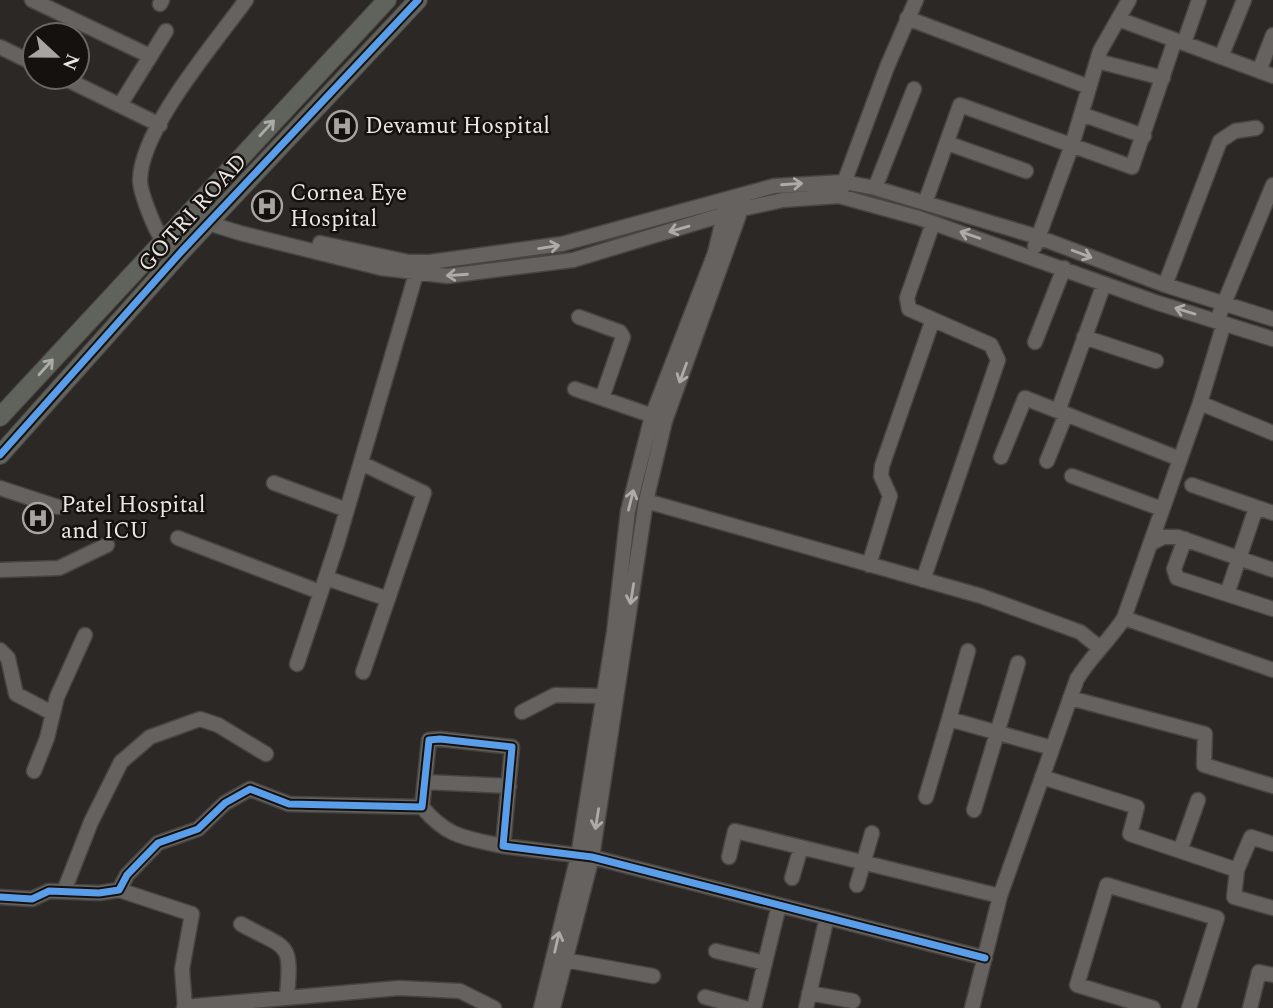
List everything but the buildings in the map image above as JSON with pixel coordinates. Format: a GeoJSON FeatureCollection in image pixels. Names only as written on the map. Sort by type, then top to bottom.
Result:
{"type":"FeatureCollection","features":[{"type":"Feature","properties":{"kind":"main road","name":"GOTRI ROAD"},"geometry":{"type":"LineString","coordinates":[[1,413],[387,0]]}},
{"type":"Feature","properties":{"kind":"main road","name":"GOTRI ROAD"},"geometry":{"type":"LineString","coordinates":[[0,455],[213,218],[418,0]]}},
{"type":"Feature","properties":{"kind":"main road"},"geometry":{"type":"LineString","coordinates":[[316,75],[334,89]]}},
{"type":"Feature","properties":{"kind":"street"},"geometry":{"type":"LineString","coordinates":[[32,0],[150,56]]}},
{"type":"Feature","properties":{"kind":"street"},"geometry":{"type":"LineString","coordinates":[[181,253],[162,239],[152,220],[140,181],[147,151],[169,106],[246,0]]}},
{"type":"Feature","properties":{"kind":"street"},"geometry":{"type":"LineString","coordinates":[[839,197],[916,0]]}},
{"type":"Feature","properties":{"kind":"street"},"geometry":{"type":"LineString","coordinates":[[1031,256],[1072,145],[1097,61],[1129,0]]}},
{"type":"Feature","properties":{"kind":"street"},"geometry":{"type":"LineString","coordinates":[[925,204],[960,105],[1132,167],[1163,78],[1199,0]]}},
{"type":"Feature","properties":{"kind":"street"},"geometry":{"type":"LineString","coordinates":[[1221,57],[1244,0]]}},
{"type":"Feature","properties":{"kind":"street"},"geometry":{"type":"LineString","coordinates":[[907,18],[1089,87]]}},
{"type":"Feature","properties":{"kind":"street"},"geometry":{"type":"LineString","coordinates":[[1118,19],[1273,76]]}},
{"type":"Feature","properties":{"kind":"street"},"geometry":{"type":"LineString","coordinates":[[120,106],[166,31]]}},
{"type":"Feature","properties":{"kind":"street"},"geometry":{"type":"LineString","coordinates":[[1259,71],[1273,35]]}},
{"type":"Feature","properties":{"kind":"street"},"geometry":{"type":"LineString","coordinates":[[0,47],[21,57]]}},
{"type":"Feature","properties":{"kind":"street"},"geometry":{"type":"LineString","coordinates":[[1097,61],[1163,78]]}},
{"type":"Feature","properties":{"kind":"street"},"geometry":{"type":"LineString","coordinates":[[875,188],[914,89]]}},
{"type":"Feature","properties":{"kind":"street"},"geometry":{"type":"LineString","coordinates":[[90,91],[160,125]]}},
{"type":"Feature","properties":{"kind":"street"},"geometry":{"type":"LineString","coordinates":[[1081,114],[1143,136]]}},
{"type":"Feature","properties":{"kind":"street"},"geometry":{"type":"LineString","coordinates":[[1165,285],[1220,141],[1235,131],[1256,128]]}},
{"type":"Feature","properties":{"kind":"street"},"geometry":{"type":"LineString","coordinates":[[947,143],[1026,171]]}},
{"type":"Feature","properties":{"kind":"street"},"geometry":{"type":"LineString","coordinates":[[213,218],[409,262],[430,262],[562,244],[729,197],[788,184],[844,182],[875,188],[1038,237],[1165,285],[1273,319]]}},
{"type":"Feature","properties":{"kind":"street"},"geometry":{"type":"LineString","coordinates":[[972,1008],[1000,896],[1070,698],[1077,679],[1091,656],[1109,641],[1124,618],[1200,403],[1221,322],[1223,304],[1267,215],[1273,185]]}},
{"type":"Feature","properties":{"kind":"street"},"geometry":{"type":"LineString","coordinates":[[553,1008],[585,856],[659,418],[746,193]]}},
{"type":"Feature","properties":{"kind":"street"},"geometry":{"type":"LineString","coordinates":[[541,1008],[585,856],[628,511],[715,253],[729,197]]}},
{"type":"Feature","properties":{"kind":"street"},"geometry":{"type":"LineString","coordinates":[[193,207],[240,233],[416,274],[482,273],[573,260],[742,209],[783,200],[839,197],[870,202],[1031,256],[1104,284],[1273,339]]}},
{"type":"Feature","properties":{"kind":"street"},"geometry":{"type":"LineString","coordinates":[[923,580],[998,360],[996,348],[914,314],[906,304],[933,223]]}},
{"type":"Feature","properties":{"kind":"street"},"geometry":{"type":"LineString","coordinates":[[1035,342],[1064,268]]}},
{"type":"Feature","properties":{"kind":"street"},"geometry":{"type":"LineString","coordinates":[[297,664],[347,510],[416,274]]}},
{"type":"Feature","properties":{"kind":"street"},"geometry":{"type":"LineString","coordinates":[[1047,461],[1084,337],[1104,284]]}},
{"type":"Feature","properties":{"kind":"street"},"geometry":{"type":"LineString","coordinates":[[579,317],[620,332],[624,337],[602,398]]}},
{"type":"Feature","properties":{"kind":"street"},"geometry":{"type":"LineString","coordinates":[[869,565],[890,496],[881,476],[882,466],[932,322]]}},
{"type":"Feature","properties":{"kind":"street"},"geometry":{"type":"LineString","coordinates":[[1084,337],[1156,361]]}},
{"type":"Feature","properties":{"kind":"street"},"geometry":{"type":"LineString","coordinates":[[575,389],[659,418]]}},
{"type":"Feature","properties":{"kind":"street"},"geometry":{"type":"LineString","coordinates":[[1001,457],[1025,398],[1180,459]]}},
{"type":"Feature","properties":{"kind":"street"},"geometry":{"type":"LineString","coordinates":[[1200,403],[1273,433]]}},
{"type":"Feature","properties":{"kind":"street"},"geometry":{"type":"LineString","coordinates":[[1,413],[18,432]]}},
{"type":"Feature","properties":{"kind":"street"},"geometry":{"type":"LineString","coordinates":[[361,463],[424,493],[363,672]]}},
{"type":"Feature","properties":{"kind":"street"},"geometry":{"type":"LineString","coordinates":[[1072,476],[1162,509]]}},
{"type":"Feature","properties":{"kind":"street"},"geometry":{"type":"LineString","coordinates":[[274,483],[347,510]]}},
{"type":"Feature","properties":{"kind":"street"},"geometry":{"type":"LineString","coordinates":[[1192,485],[1273,513]]}},
{"type":"Feature","properties":{"kind":"street"},"geometry":{"type":"LineString","coordinates":[[0,488],[58,507]]}},
{"type":"Feature","properties":{"kind":"street"},"geometry":{"type":"LineString","coordinates":[[646,501],[923,580],[1080,632],[1100,648]]}},
{"type":"Feature","properties":{"kind":"street"},"geometry":{"type":"LineString","coordinates":[[1227,594],[1256,508]]}},
{"type":"Feature","properties":{"kind":"street"},"geometry":{"type":"LineString","coordinates":[[1150,544],[1170,536],[1185,539],[1273,570]]}},
{"type":"Feature","properties":{"kind":"street"},"geometry":{"type":"LineString","coordinates":[[178,538],[320,592]]}},
{"type":"Feature","properties":{"kind":"street"},"geometry":{"type":"LineString","coordinates":[[1185,539],[1174,569],[1177,578],[1273,609]]}},
{"type":"Feature","properties":{"kind":"street"},"geometry":{"type":"LineString","coordinates":[[0,570],[59,568],[107,545]]}},
{"type":"Feature","properties":{"kind":"street"},"geometry":{"type":"LineString","coordinates":[[326,578],[388,599]]}},
{"type":"Feature","properties":{"kind":"street"},"geometry":{"type":"LineString","coordinates":[[1124,618],[1273,670]]}},
{"type":"Feature","properties":{"kind":"street"},"geometry":{"type":"LineString","coordinates":[[34,771],[47,738],[52,713],[85,635]]}},
{"type":"Feature","properties":{"kind":"street"},"geometry":{"type":"LineString","coordinates":[[0,650],[8,658],[16,694],[52,713]]}},
{"type":"Feature","properties":{"kind":"street"},"geometry":{"type":"LineString","coordinates":[[926,797],[968,651]]}},
{"type":"Feature","properties":{"kind":"street"},"geometry":{"type":"LineString","coordinates":[[974,810],[1018,663]]}},
{"type":"Feature","properties":{"kind":"street"},"geometry":{"type":"LineString","coordinates":[[522,712],[555,695],[604,696]]}},
{"type":"Feature","properties":{"kind":"street"},"geometry":{"type":"LineString","coordinates":[[1070,698],[1205,734],[1204,765],[1273,786]]}},
{"type":"Feature","properties":{"kind":"street"},"geometry":{"type":"LineString","coordinates":[[64,891],[88,829],[121,762],[150,737],[200,719],[218,725],[266,754]]}},
{"type":"Feature","properties":{"kind":"street"},"geometry":{"type":"LineString","coordinates":[[949,719],[1052,748]]}},
{"type":"Feature","properties":{"kind":"street"},"geometry":{"type":"LineString","coordinates":[[503,846],[512,747],[429,740],[422,807],[437,825],[451,834],[503,846],[585,856],[985,958]]}},
{"type":"Feature","properties":{"kind":"street"},"geometry":{"type":"LineString","coordinates":[[1042,777],[1137,807],[1130,834],[1237,870]]}},
{"type":"Feature","properties":{"kind":"street"},"geometry":{"type":"LineString","coordinates":[[425,782],[509,786]]}},
{"type":"Feature","properties":{"kind":"street"},"geometry":{"type":"LineString","coordinates":[[119,890],[127,875],[158,843],[198,829],[225,803],[250,789],[289,804],[422,807]]}},
{"type":"Feature","properties":{"kind":"street"},"geometry":{"type":"LineString","coordinates":[[1180,851],[1198,800]]}},
{"type":"Feature","properties":{"kind":"street"},"geometry":{"type":"LineString","coordinates":[[729,857],[735,831],[1000,896]]}},
{"type":"Feature","properties":{"kind":"street"},"geometry":{"type":"LineString","coordinates":[[857,885],[872,833]]}},
{"type":"Feature","properties":{"kind":"street"},"geometry":{"type":"LineString","coordinates":[[1273,844],[1251,837],[1237,870],[1234,897],[1273,908]]}},
{"type":"Feature","properties":{"kind":"street"},"geometry":{"type":"LineString","coordinates":[[792,878],[801,847]]}},
{"type":"Feature","properties":{"kind":"street"},"geometry":{"type":"LineString","coordinates":[[1153,1008],[1077,985],[1107,885],[1217,919],[1189,1008]]}},
{"type":"Feature","properties":{"kind":"street"},"geometry":{"type":"LineString","coordinates":[[0,897],[32,898],[49,891],[119,890],[192,914],[182,969],[185,1007],[287,996],[411,988],[460,991],[494,1008]]}},
{"type":"Feature","properties":{"kind":"street"},"geometry":{"type":"LineString","coordinates":[[754,1008],[779,905]]}},
{"type":"Feature","properties":{"kind":"street"},"geometry":{"type":"LineString","coordinates":[[806,1008],[827,917]]}},
{"type":"Feature","properties":{"kind":"street"},"geometry":{"type":"LineString","coordinates":[[241,924],[287,951],[290,959],[287,996]]}},
{"type":"Feature","properties":{"kind":"street"},"geometry":{"type":"LineString","coordinates":[[716,951],[765,963]]}},
{"type":"Feature","properties":{"kind":"street"},"geometry":{"type":"LineString","coordinates":[[565,960],[653,976]]}},
{"type":"Feature","properties":{"kind":"street"},"geometry":{"type":"LineString","coordinates":[[1250,1008],[1259,972],[1273,975]]}},
{"type":"Feature","properties":{"kind":"street"},"geometry":{"type":"LineString","coordinates":[[809,993],[853,1001]]}},
{"type":"Feature","properties":{"kind":"street"},"geometry":{"type":"LineString","coordinates":[[705,997],[745,1008]]}},
{"type":"Feature","properties":{"kind":"cycle path"},"geometry":{"type":"LineString","coordinates":[[0,455],[181,252],[418,0]]}},
{"type":"Feature","properties":{"kind":"cycle path"},"geometry":{"type":"LineString","coordinates":[[0,897],[32,899],[49,891],[99,893],[119,890],[127,875],[158,843],[198,829],[225,803],[250,789],[289,804],[422,807],[429,740],[440,739],[512,747],[503,846],[592,857],[985,958]]}},
{"type":"Feature","properties":{"kind":"place","name":"Devamut Hospital"},"geometry":{"type":"Point","coordinates":[342,126]}},
{"type":"Feature","properties":{"kind":"place","name":"Cornea Eye Hospital"},"geometry":{"type":"Point","coordinates":[267,206]}},
{"type":"Feature","properties":{"kind":"place","name":"Patel Hospital and ICU"},"geometry":{"type":"Point","coordinates":[38,518]}}]}
